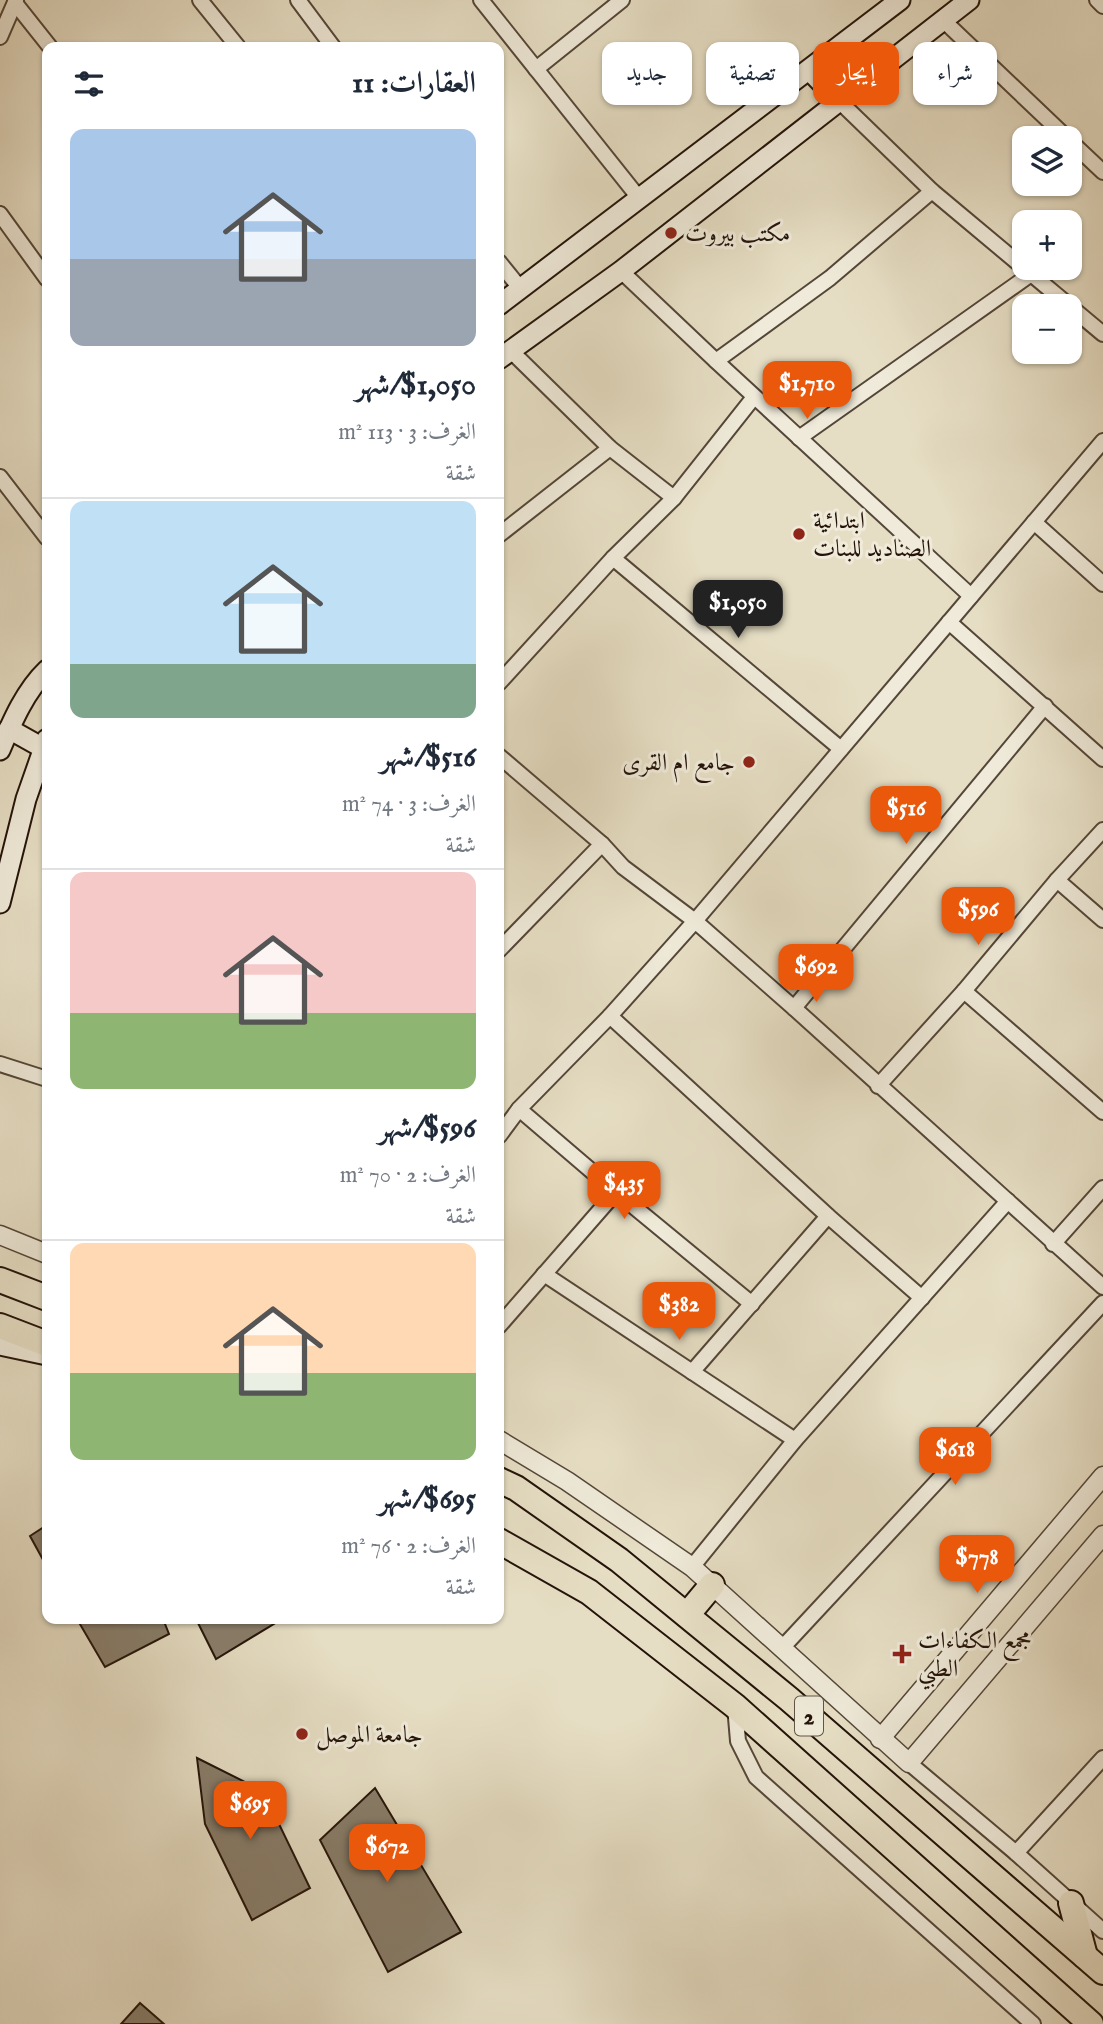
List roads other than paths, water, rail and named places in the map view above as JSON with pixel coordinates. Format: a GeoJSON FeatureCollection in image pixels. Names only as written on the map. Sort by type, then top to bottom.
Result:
{"type":"FeatureCollection","features":[{"type":"Feature","properties":{"kind":"highway"},"geometry":{"type":"LineString","coordinates":[[0,1280],[42,1296]]}},
{"type":"Feature","properties":{"kind":"highway"},"geometry":{"type":"LineString","coordinates":[[0,1326],[42,1342]]}},
{"type":"Feature","properties":{"kind":"highway","name":"2"},"geometry":{"type":"LineString","coordinates":[[504,1482],[619,1560],[687,1615],[789,1699],[1094,1964]]}},
{"type":"Feature","properties":{"kind":"highway","name":"2"},"geometry":{"type":"LineString","coordinates":[[504,1544],[589,1592],[734,1706],[1091,2024]]}},
{"type":"Feature","properties":{"kind":"highway"},"geometry":{"type":"LineString","coordinates":[[687,1615],[712,1585]]}},
{"type":"Feature","properties":{"kind":"highway"},"geometry":{"type":"LineString","coordinates":[[1071,1903],[1094,1964]]}},
{"type":"Feature","properties":{"kind":"main road"},"geometry":{"type":"LineString","coordinates":[[504,301],[900,0]]}},
{"type":"Feature","properties":{"kind":"main road"},"geometry":{"type":"LineString","coordinates":[[899,55],[969,0]]}},
{"type":"Feature","properties":{"kind":"main road"},"geometry":{"type":"LineString","coordinates":[[808,70],[813,75]]}},
{"type":"Feature","properties":{"kind":"main road"},"geometry":{"type":"LineString","coordinates":[[504,354],[621,271],[835,105]]}},
{"type":"Feature","properties":{"kind":"main road"},"geometry":{"type":"LineString","coordinates":[[0,750],[9,729],[42,674]]}},
{"type":"Feature","properties":{"kind":"main road"},"geometry":{"type":"LineString","coordinates":[[9,729],[42,743]]}},
{"type":"Feature","properties":{"kind":"main road"},"geometry":{"type":"LineString","coordinates":[[0,903],[26,799],[42,753]]}},
{"type":"Feature","properties":{"kind":"main road"},"geometry":{"type":"LineString","coordinates":[[0,1345],[42,1354]]}},
{"type":"Feature","properties":{"kind":"street"},"geometry":{"type":"LineString","coordinates":[[200,0],[234,42]]}},
{"type":"Feature","properties":{"kind":"street"},"geometry":{"type":"LineString","coordinates":[[298,0],[328,42]]}},
{"type":"Feature","properties":{"kind":"street"},"geometry":{"type":"LineString","coordinates":[[481,0],[639,198]]}},
{"type":"Feature","properties":{"kind":"street"},"geometry":{"type":"LineString","coordinates":[[536,69],[622,0]]}},
{"type":"Feature","properties":{"kind":"street"},"geometry":{"type":"LineString","coordinates":[[1097,0],[1103,6]]}},
{"type":"Feature","properties":{"kind":"street"},"geometry":{"type":"LineString","coordinates":[[0,37],[16,2],[46,42]]}},
{"type":"Feature","properties":{"kind":"street"},"geometry":{"type":"LineString","coordinates":[[943,20],[1054,126]]}},
{"type":"Feature","properties":{"kind":"street"},"geometry":{"type":"LineString","coordinates":[[842,105],[932,191],[1012,258]]}},
{"type":"Feature","properties":{"kind":"street"},"geometry":{"type":"LineString","coordinates":[[1082,152],[1103,172]]}},
{"type":"Feature","properties":{"kind":"street"},"geometry":{"type":"LineString","coordinates":[[716,361],[830,278],[932,191]]}},
{"type":"Feature","properties":{"kind":"street"},"geometry":{"type":"LineString","coordinates":[[0,215],[42,272]]}},
{"type":"Feature","properties":{"kind":"street"},"geometry":{"type":"LineString","coordinates":[[504,268],[520,288]]}},
{"type":"Feature","properties":{"kind":"street"},"geometry":{"type":"LineString","coordinates":[[621,271],[971,596]]}},
{"type":"Feature","properties":{"kind":"street"},"geometry":{"type":"LineString","coordinates":[[799,438],[1023,280]]}},
{"type":"Feature","properties":{"kind":"street"},"geometry":{"type":"LineString","coordinates":[[1038,280],[1103,334]]}},
{"type":"Feature","properties":{"kind":"street"},"geometry":{"type":"LineString","coordinates":[[504,354],[610,448],[674,498]]}},
{"type":"Feature","properties":{"kind":"street"},"geometry":{"type":"LineString","coordinates":[[504,678],[613,558],[674,498],[754,397]]}},
{"type":"Feature","properties":{"kind":"street"},"geometry":{"type":"LineString","coordinates":[[504,1129],[519,1109],[610,1016],[695,921],[1103,441]]}},
{"type":"Feature","properties":{"kind":"street"},"geometry":{"type":"LineString","coordinates":[[504,531],[610,448]]}},
{"type":"Feature","properties":{"kind":"street"},"geometry":{"type":"LineString","coordinates":[[0,477],[42,532]]}},
{"type":"Feature","properties":{"kind":"street"},"geometry":{"type":"LineString","coordinates":[[1034,522],[1103,584]]}},
{"type":"Feature","properties":{"kind":"street"},"geometry":{"type":"LineString","coordinates":[[613,558],[841,749]]}},
{"type":"Feature","properties":{"kind":"street"},"geometry":{"type":"LineString","coordinates":[[948,622],[1103,759]]}},
{"type":"Feature","properties":{"kind":"street"},"geometry":{"type":"LineString","coordinates":[[794,1008],[1045,706]]}},
{"type":"Feature","properties":{"kind":"street"},"geometry":{"type":"LineString","coordinates":[[504,760],[602,844],[623,867],[695,921],[794,1008],[1103,1287]]}},
{"type":"Feature","properties":{"kind":"street"},"geometry":{"type":"LineString","coordinates":[[878,1086],[1103,830]]}},
{"type":"Feature","properties":{"kind":"street"},"geometry":{"type":"LineString","coordinates":[[504,944],[602,844]]}},
{"type":"Feature","properties":{"kind":"street"},"geometry":{"type":"LineString","coordinates":[[1057,880],[1103,920]]}},
{"type":"Feature","properties":{"kind":"street"},"geometry":{"type":"LineString","coordinates":[[504,929],[511,935]]}},
{"type":"Feature","properties":{"kind":"street"},"geometry":{"type":"LineString","coordinates":[[964,991],[1100,1104]]}},
{"type":"Feature","properties":{"kind":"street"},"geometry":{"type":"LineString","coordinates":[[610,1016],[828,1216],[922,1298]]}},
{"type":"Feature","properties":{"kind":"street"},"geometry":{"type":"LineString","coordinates":[[0,1064],[42,1077]]}},
{"type":"Feature","properties":{"kind":"street"},"geometry":{"type":"LineString","coordinates":[[519,1109],[752,1304]]}},
{"type":"Feature","properties":{"kind":"street"},"geometry":{"type":"LineString","coordinates":[[1053,1244],[1103,1188]]}},
{"type":"Feature","properties":{"kind":"street"},"geometry":{"type":"LineString","coordinates":[[504,1320],[616,1192]]}},
{"type":"Feature","properties":{"kind":"street"},"geometry":{"type":"LineString","coordinates":[[692,1567],[795,1440],[1008,1201]]}},
{"type":"Feature","properties":{"kind":"street"},"geometry":{"type":"LineString","coordinates":[[692,1371],[828,1216]]}},
{"type":"Feature","properties":{"kind":"street"},"geometry":{"type":"LineString","coordinates":[[0,1235],[42,1252]]}},
{"type":"Feature","properties":{"kind":"street"},"geometry":{"type":"LineString","coordinates":[[544,1274],[795,1440]]}},
{"type":"Feature","properties":{"kind":"street"},"geometry":{"type":"LineString","coordinates":[[782,1648],[1103,1303]]}},
{"type":"Feature","properties":{"kind":"street"},"geometry":{"type":"LineString","coordinates":[[504,1443],[567,1481],[692,1567],[880,1739],[1016,1853],[1103,1931]]}},
{"type":"Feature","properties":{"kind":"street"},"geometry":{"type":"LineString","coordinates":[[880,1739],[1103,1476]]}},
{"type":"Feature","properties":{"kind":"street"},"geometry":{"type":"LineString","coordinates":[[909,1763],[1103,1535]]}},
{"type":"Feature","properties":{"kind":"street"},"geometry":{"type":"LineString","coordinates":[[734,1706],[738,1741],[748,1766],[756,1777],[1034,2024]]}},
{"type":"Feature","properties":{"kind":"street"},"geometry":{"type":"LineString","coordinates":[[1016,1853],[1103,1758]]}},
{"type":"Feature","properties":{"kind":"place","name":"مكتب بيروت"},"geometry":{"type":"Point","coordinates":[671,233]}},
{"type":"Feature","properties":{"kind":"place","name":"ابتدائية الصناديد للبنات"},"geometry":{"type":"Point","coordinates":[799,534]}},
{"type":"Feature","properties":{"kind":"place","name":"جامع ام القرى"},"geometry":{"type":"Point","coordinates":[749,762]}},
{"type":"Feature","properties":{"kind":"place","name":"مجمع الكفاءات الطبي"},"geometry":{"type":"Point","coordinates":[902,1654]}},
{"type":"Feature","properties":{"kind":"place","name":"جامعة الموصل"},"geometry":{"type":"Point","coordinates":[302,1734]}}]}
